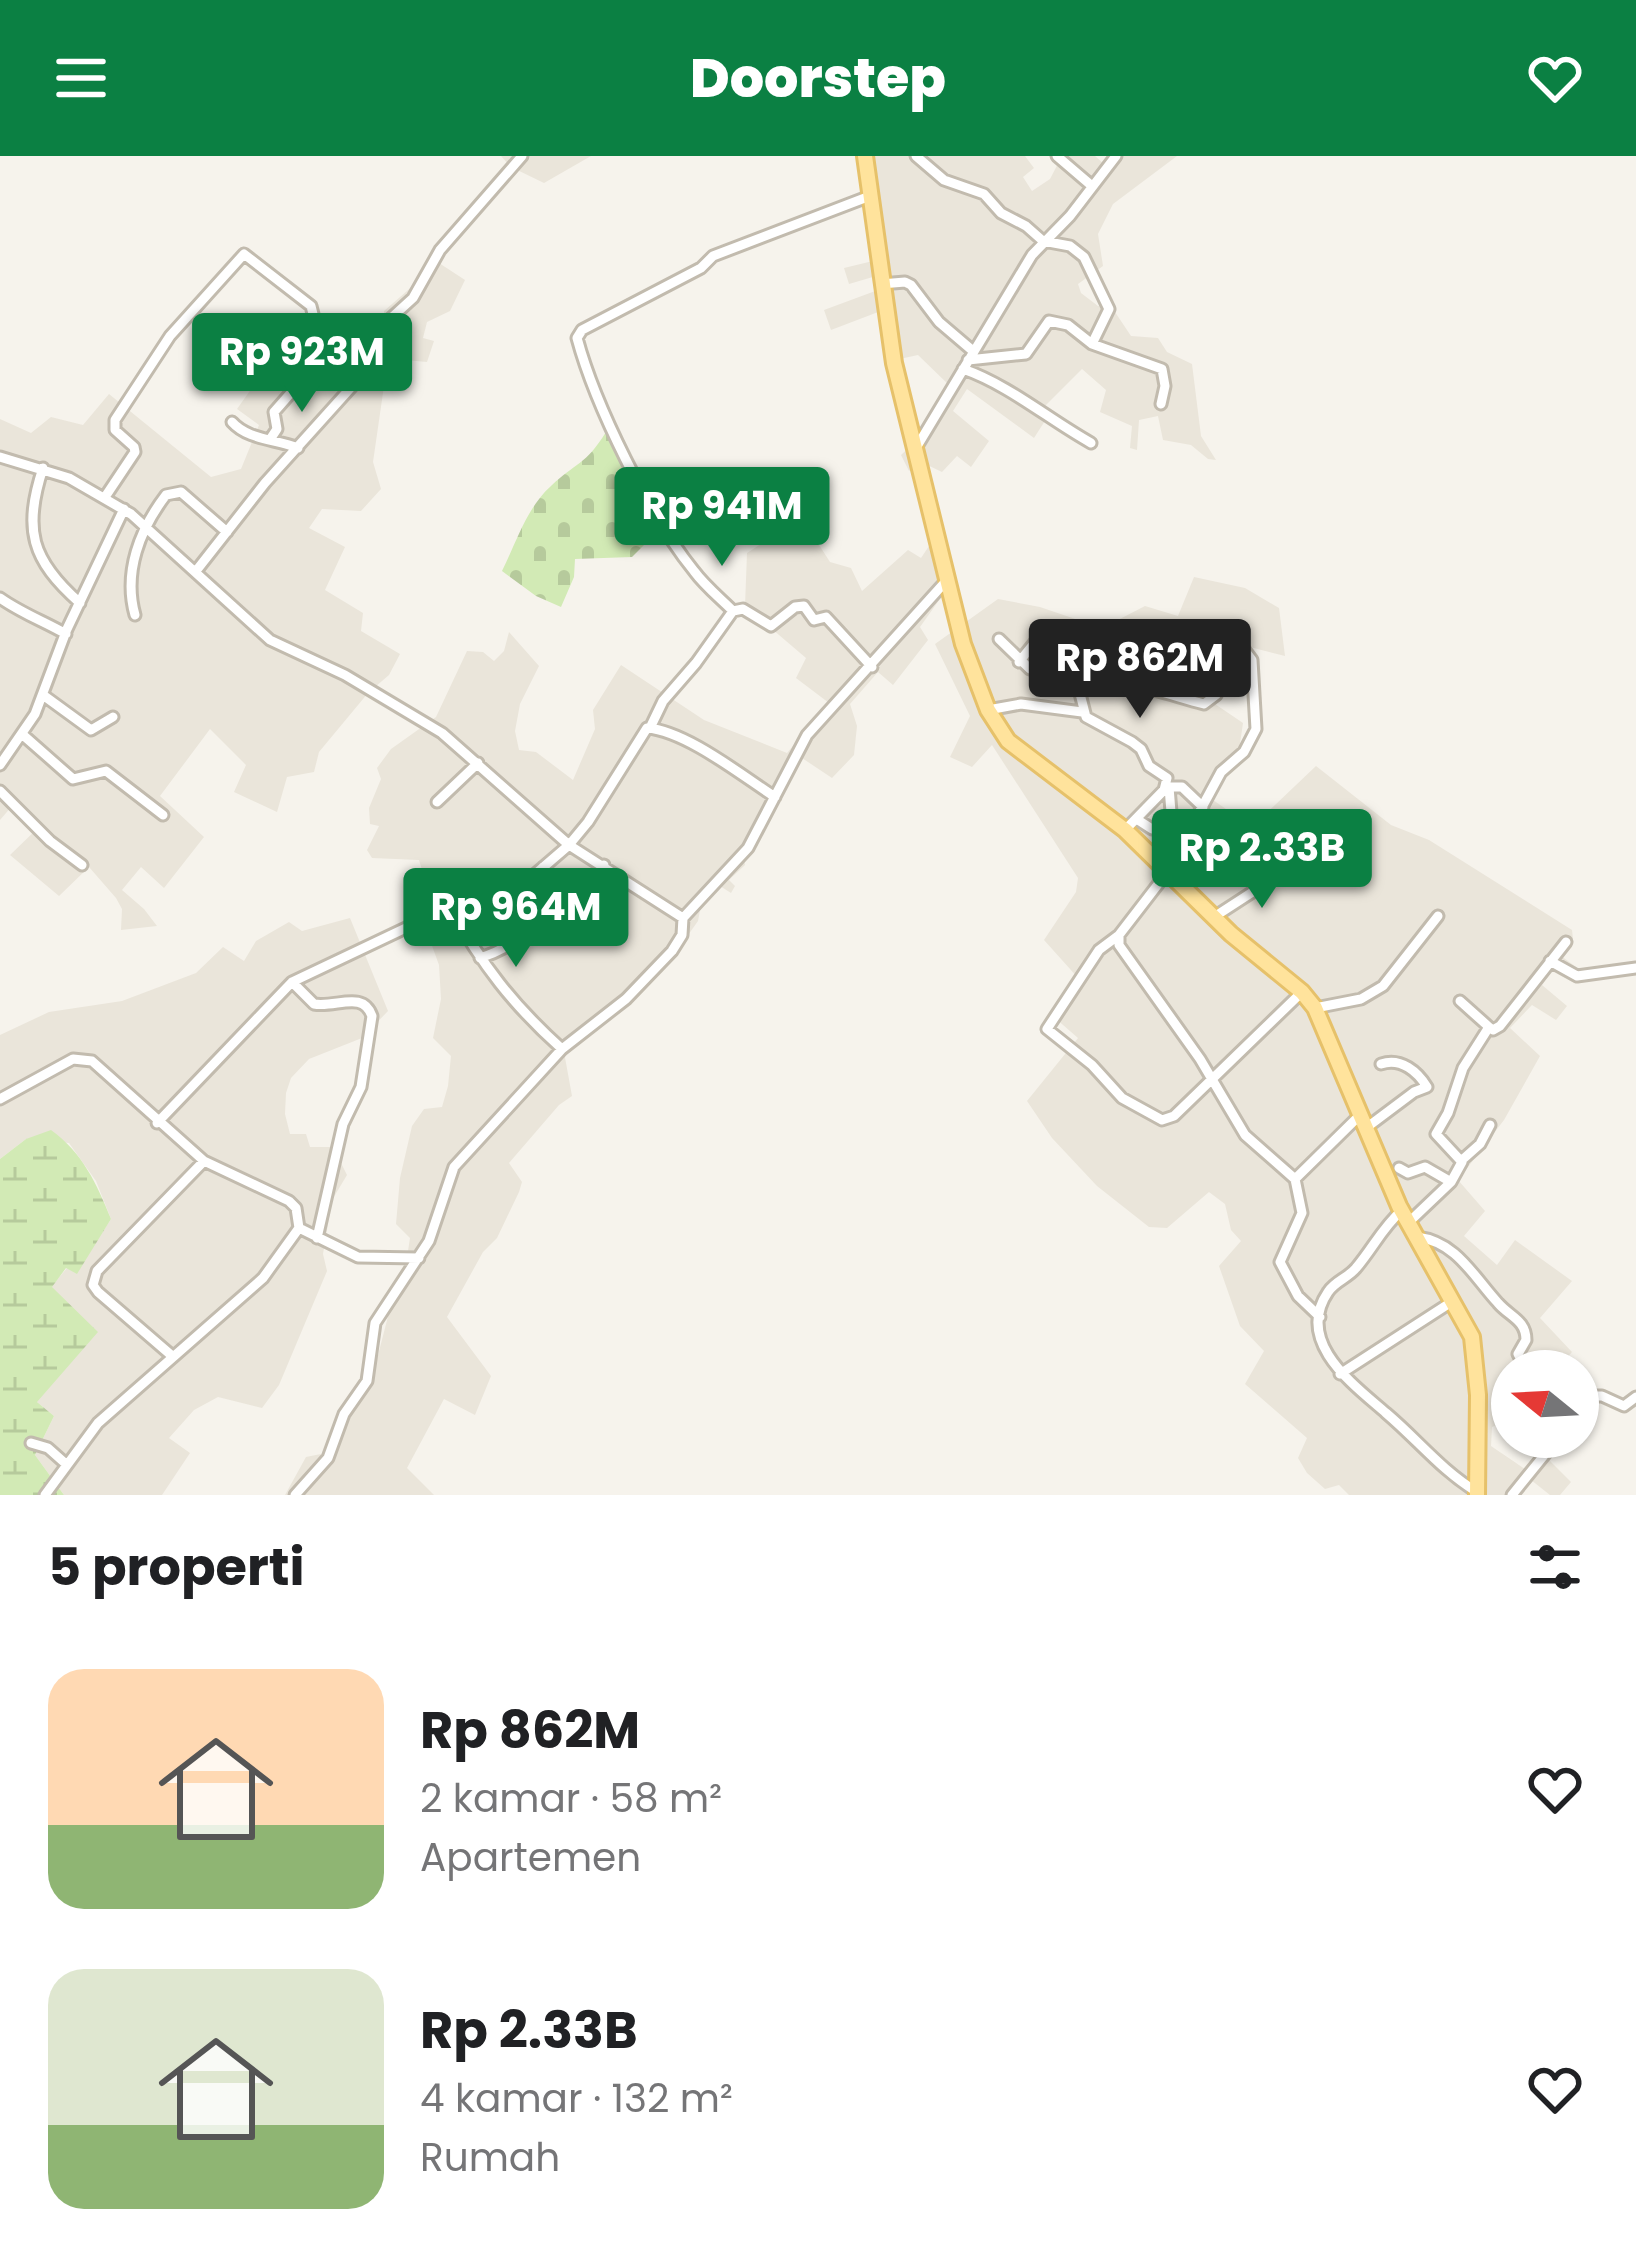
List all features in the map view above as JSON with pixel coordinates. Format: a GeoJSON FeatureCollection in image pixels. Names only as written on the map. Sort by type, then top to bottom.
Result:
{"type":"FeatureCollection","features":[{"type":"Feature","properties":{"kind":"main road"},"geometry":{"type":"LineString","coordinates":[[866,156],[894,363],[963,644],[988,710],[1008,741],[1131,825],[1214,917],[1315,1007],[1409,1223],[1472,1337],[1477,1494]]}},
{"type":"Feature","properties":{"kind":"street"},"geometry":{"type":"LineString","coordinates":[[196,571],[381,354],[387,324],[413,298],[440,250],[522,156]]}},
{"type":"Feature","properties":{"kind":"street"},"geometry":{"type":"LineString","coordinates":[[916,156],[944,180],[985,194],[1001,214],[1043,241],[1070,246],[1084,257],[1108,300],[1108,316],[1092,344]]}},
{"type":"Feature","properties":{"kind":"street"},"geometry":{"type":"LineString","coordinates":[[1057,156],[1092,186]]}},
{"type":"Feature","properties":{"kind":"street"},"geometry":{"type":"LineString","coordinates":[[916,448],[1043,241],[1116,156]]}},
{"type":"Feature","properties":{"kind":"street"},"geometry":{"type":"LineString","coordinates":[[733,611],[695,573],[661,526],[599,399],[577,338],[582,330],[700,268],[713,256],[870,196]]}},
{"type":"Feature","properties":{"kind":"street"},"geometry":{"type":"LineString","coordinates":[[105,497],[135,452],[115,430],[115,420],[170,336],[244,254],[311,306],[313,314],[302,340],[356,382]]}},
{"type":"Feature","properties":{"kind":"street"},"geometry":{"type":"LineString","coordinates":[[881,284],[911,285],[968,360],[1055,424],[1091,443]]}},
{"type":"Feature","properties":{"kind":"street"},"geometry":{"type":"LineString","coordinates":[[968,360],[1026,354],[1049,321],[1068,325],[1092,344],[1127,360],[1157,364],[1165,377],[1160,404]]}},
{"type":"Feature","properties":{"kind":"street"},"geometry":{"type":"LineString","coordinates":[[272,438],[278,429],[274,412],[311,370]]}},
{"type":"Feature","properties":{"kind":"street"},"geometry":{"type":"LineString","coordinates":[[232,422],[250,436],[298,448]]}},
{"type":"Feature","properties":{"kind":"street"},"geometry":{"type":"LineString","coordinates":[[0,457],[43,468],[124,509],[270,640],[375,692],[442,733],[569,845],[683,918]]}},
{"type":"Feature","properties":{"kind":"street"},"geometry":{"type":"LineString","coordinates":[[43,468],[31,505],[32,532],[46,567],[80,603]]}},
{"type":"Feature","properties":{"kind":"street"},"geometry":{"type":"LineString","coordinates":[[135,615],[130,576],[145,526],[166,495],[180,492],[227,532]]}},
{"type":"Feature","properties":{"kind":"street"},"geometry":{"type":"LineString","coordinates":[[0,765],[23,735],[43,695],[124,509]]}},
{"type":"Feature","properties":{"kind":"street"},"geometry":{"type":"LineString","coordinates":[[296,1495],[333,1448],[335,1431],[371,1370],[379,1315],[437,1226],[443,1190],[454,1167],[562,1049],[626,1000],[672,951],[682,935],[683,918],[740,858],[807,735],[947,580]]}},
{"type":"Feature","properties":{"kind":"street"},"geometry":{"type":"LineString","coordinates":[[0,598],[18,613],[37,617],[66,634]]}},
{"type":"Feature","properties":{"kind":"street"},"geometry":{"type":"LineString","coordinates":[[157,1123],[292,982],[450,907],[525,880],[569,845],[598,807],[643,731],[650,728],[663,701],[733,611],[743,609],[771,626],[795,607],[804,606],[816,621],[826,617],[840,628],[872,667]]}},
{"type":"Feature","properties":{"kind":"street"},"geometry":{"type":"LineString","coordinates":[[1206,630],[1243,648],[1253,663],[1254,736],[1221,772],[1166,867],[1119,935],[1100,950],[1047,1030],[1092,1065],[1122,1098],[1170,1120],[1302,992]]}},
{"type":"Feature","properties":{"kind":"street"},"geometry":{"type":"LineString","coordinates":[[1019,662],[1040,637]]}},
{"type":"Feature","properties":{"kind":"street"},"geometry":{"type":"LineString","coordinates":[[999,640],[1019,662],[1078,686],[1139,685],[1204,704],[1216,695],[1243,648]]}},
{"type":"Feature","properties":{"kind":"street"},"geometry":{"type":"LineString","coordinates":[[1078,686],[1082,712]]}},
{"type":"Feature","properties":{"kind":"street"},"geometry":{"type":"LineString","coordinates":[[43,695],[91,730],[113,717]]}},
{"type":"Feature","properties":{"kind":"street"},"geometry":{"type":"LineString","coordinates":[[988,710],[1021,704],[1082,712],[1141,749],[1149,766],[1167,778],[1172,812],[1167,823],[1152,829],[1131,825]]}},
{"type":"Feature","properties":{"kind":"street"},"geometry":{"type":"LineString","coordinates":[[650,728],[700,750],[775,797]]}},
{"type":"Feature","properties":{"kind":"street"},"geometry":{"type":"LineString","coordinates":[[23,735],[74,778],[106,771],[163,815]]}},
{"type":"Feature","properties":{"kind":"street"},"geometry":{"type":"LineString","coordinates":[[437,802],[478,763]]}},
{"type":"Feature","properties":{"kind":"street"},"geometry":{"type":"LineString","coordinates":[[1167,787],[1183,788],[1203,807]]}},
{"type":"Feature","properties":{"kind":"street"},"geometry":{"type":"LineString","coordinates":[[1131,825],[1167,787]]}},
{"type":"Feature","properties":{"kind":"street"},"geometry":{"type":"LineString","coordinates":[[0,791],[82,866]]}},
{"type":"Feature","properties":{"kind":"street"},"geometry":{"type":"LineString","coordinates":[[480,958],[508,946],[604,865]]}},
{"type":"Feature","properties":{"kind":"street"},"geometry":{"type":"LineString","coordinates":[[543,867],[569,899]]}},
{"type":"Feature","properties":{"kind":"street"},"geometry":{"type":"LineString","coordinates":[[1214,917],[1288,869]]}},
{"type":"Feature","properties":{"kind":"street"},"geometry":{"type":"LineString","coordinates":[[450,907],[517,1009],[562,1049]]}},
{"type":"Feature","properties":{"kind":"street"},"geometry":{"type":"LineString","coordinates":[[1315,1007],[1361,999],[1383,986],[1438,916]]}},
{"type":"Feature","properties":{"kind":"street"},"geometry":{"type":"LineString","coordinates":[[1119,935],[1122,950],[1245,1136],[1295,1179],[1302,1213],[1280,1262],[1298,1296],[1320,1317]]}},
{"type":"Feature","properties":{"kind":"street"},"geometry":{"type":"LineString","coordinates":[[1460,1001],[1493,1030],[1501,1027],[1566,942]]}},
{"type":"Feature","properties":{"kind":"street"},"geometry":{"type":"LineString","coordinates":[[1550,961],[1576,976],[1636,968]]}},
{"type":"Feature","properties":{"kind":"street"},"geometry":{"type":"LineString","coordinates":[[292,982],[314,1004],[359,1000],[369,1006],[372,1016],[361,1087],[343,1124],[317,1238]]}},
{"type":"Feature","properties":{"kind":"street"},"geometry":{"type":"LineString","coordinates":[[1462,1160],[1436,1134],[1463,1069],[1489,1027]]}},
{"type":"Feature","properties":{"kind":"street"},"geometry":{"type":"LineString","coordinates":[[0,1099],[73,1059],[86,1058],[205,1161],[284,1197],[296,1208],[299,1228],[263,1278],[98,1424],[45,1495]]}},
{"type":"Feature","properties":{"kind":"street"},"geometry":{"type":"LineString","coordinates":[[1295,1179],[1362,1122],[1427,1087],[1404,1065],[1381,1064]]}},
{"type":"Feature","properties":{"kind":"street"},"geometry":{"type":"LineString","coordinates":[[1477,1494],[1340,1374],[1323,1345],[1320,1317],[1328,1292],[1356,1268],[1378,1232],[1409,1223],[1451,1182],[1490,1125]]}},
{"type":"Feature","properties":{"kind":"street"},"geometry":{"type":"LineString","coordinates":[[171,1355],[98,1292],[93,1279],[205,1161]]}},
{"type":"Feature","properties":{"kind":"street"},"geometry":{"type":"LineString","coordinates":[[1399,1168],[1408,1173],[1425,1167],[1451,1182]]}},
{"type":"Feature","properties":{"kind":"street"},"geometry":{"type":"LineString","coordinates":[[1409,1223],[1464,1260],[1497,1303],[1523,1324],[1528,1333],[1522,1350]]}},
{"type":"Feature","properties":{"kind":"street"},"geometry":{"type":"LineString","coordinates":[[299,1228],[369,1260],[419,1258]]}},
{"type":"Feature","properties":{"kind":"street"},"geometry":{"type":"LineString","coordinates":[[1340,1374],[1453,1301]]}},
{"type":"Feature","properties":{"kind":"street"},"geometry":{"type":"LineString","coordinates":[[1599,1396],[1624,1406],[1636,1397]]}},
{"type":"Feature","properties":{"kind":"street"},"geometry":{"type":"LineString","coordinates":[[31,1443],[48,1448],[65,1465]]}},
{"type":"Feature","properties":{"kind":"street"},"geometry":{"type":"LineString","coordinates":[[1512,1495],[1541,1458]]}},
{"type":"Feature","properties":{"kind":"shaded area"},"geometry":{"type":"Polygon","coordinates":[[[501,156],[591,156],[544,183],[511,167],[501,156]]]}},
{"type":"Feature","properties":{"kind":"shaded area"},"geometry":{"type":"Polygon","coordinates":[[[857,156],[1025,156],[1034,168],[1023,177],[1032,191],[1050,179],[1062,156],[1095,156],[1104,164],[1113,156],[1177,156],[1113,204],[1098,234],[1103,266],[1078,284],[1081,293],[1098,306],[1113,309],[1131,336],[1158,338],[1167,352],[1192,364],[1201,436],[1216,460],[1191,445],[1163,440],[1158,416],[1139,420],[1137,450],[1130,448],[1132,426],[1100,412],[1106,390],[1082,369],[1044,407],[1050,413],[1034,438],[967,389],[953,411],[989,441],[971,467],[957,456],[942,472],[921,462],[909,471],[901,455],[926,432],[950,386],[918,355],[895,360],[886,309],[831,330],[824,310],[886,287],[883,274],[849,284],[844,268],[877,260],[857,156]]]}},
{"type":"Feature","properties":{"kind":"shaded area"},"geometry":{"type":"Polygon","coordinates":[[[439,263],[465,280],[450,311],[427,322],[423,338],[434,341],[427,362],[383,358],[368,379],[384,386],[373,462],[381,489],[361,511],[322,509],[309,528],[345,547],[325,590],[363,613],[361,631],[400,654],[389,675],[319,752],[314,772],[287,777],[277,812],[234,792],[246,765],[210,729],[160,796],[204,837],[164,888],[141,867],[122,890],[157,926],[121,930],[122,909],[89,867],[59,896],[10,855],[41,825],[18,799],[0,820],[0,419],[31,433],[51,417],[83,425],[109,394],[211,477],[241,469],[259,425],[237,409],[254,385],[327,328],[368,357],[384,338],[384,311],[439,263]]]}},
{"type":"Feature","properties":{"kind":"shaded area"},"geometry":{"type":"Polygon","coordinates":[[[809,517],[812,534],[830,562],[851,568],[862,591],[908,550],[921,558],[933,540],[952,582],[920,627],[928,640],[893,685],[878,672],[850,704],[857,726],[854,755],[832,778],[802,758],[744,858],[745,865],[729,880],[735,886],[731,893],[720,886],[701,905],[698,921],[674,955],[625,1005],[600,1019],[564,1052],[572,1096],[509,1163],[522,1182],[519,1192],[497,1238],[483,1252],[447,1317],[491,1376],[475,1415],[444,1399],[407,1468],[434,1495],[285,1495],[306,1457],[326,1453],[376,1363],[393,1297],[417,1260],[408,1251],[410,1238],[396,1224],[412,1126],[424,1109],[442,1107],[448,1086],[451,1056],[433,1038],[441,999],[439,965],[423,921],[435,912],[419,860],[372,858],[367,850],[379,826],[370,824],[369,808],[381,779],[377,768],[391,749],[436,717],[467,651],[483,652],[494,661],[504,651],[509,632],[539,666],[520,704],[515,731],[519,750],[536,752],[573,780],[595,729],[593,710],[621,665],[704,720],[787,753],[829,703],[796,678],[806,658],[745,606],[747,553],[809,517]]]}},
{"type":"Feature","properties":{"kind":"shaded area"},"geometry":{"type":"Polygon","coordinates":[[[1194,577],[1245,588],[1279,608],[1285,656],[1250,647],[1215,704],[1243,723],[1239,750],[1213,800],[1252,827],[1316,766],[1391,825],[1429,840],[1572,930],[1573,939],[1561,956],[1583,972],[1576,984],[1552,971],[1542,985],[1567,1006],[1556,1020],[1532,1005],[1510,1028],[1540,1056],[1504,1120],[1458,1180],[1485,1211],[1464,1236],[1497,1265],[1515,1240],[1572,1281],[1540,1318],[1570,1350],[1491,1350],[1491,1458],[1509,1458],[1531,1473],[1547,1458],[1571,1482],[1560,1495],[1550,1495],[1531,1480],[1518,1495],[1349,1495],[1339,1485],[1325,1489],[1298,1458],[1307,1438],[1245,1384],[1264,1351],[1240,1326],[1219,1266],[1241,1241],[1231,1230],[1225,1204],[1209,1192],[1167,1228],[1149,1227],[1097,1186],[1052,1138],[1027,1101],[1078,1038],[1055,1018],[1079,979],[1044,940],[1076,892],[1078,878],[992,745],[972,767],[950,757],[970,716],[935,644],[998,599],[1087,623],[1112,623],[1145,606],[1178,616],[1194,577]]]}},
{"type":"Feature","properties":{"kind":"shaded area"},"geometry":{"type":"Polygon","coordinates":[[[350,918],[388,1011],[362,1038],[309,1059],[291,1078],[286,1093],[290,1134],[306,1134],[310,1147],[333,1147],[347,1175],[332,1200],[323,1254],[327,1271],[279,1385],[262,1408],[218,1397],[194,1410],[169,1438],[190,1453],[162,1495],[64,1495],[35,1455],[54,1416],[37,1402],[51,1287],[67,1268],[76,1273],[111,1219],[96,1181],[69,1143],[26,1139],[0,1159],[0,1035],[49,1012],[122,1001],[196,973],[223,947],[244,961],[256,941],[289,922],[302,931],[350,918]]]}},
{"type":"Feature","properties":{"kind":"green space"},"geometry":{"type":"Polygon","coordinates":[[[606,432],[665,512],[658,531],[632,557],[575,559],[574,577],[561,607],[536,596],[502,571],[535,504],[586,458],[606,432]]]}},
{"type":"Feature","properties":{"kind":"green space"},"geometry":{"type":"Polygon","coordinates":[[[51,1130],[87,1170],[111,1219],[77,1274],[66,1268],[52,1287],[98,1332],[37,1402],[54,1416],[35,1455],[64,1495],[0,1495],[0,1159],[26,1139],[51,1130]]]}}]}
